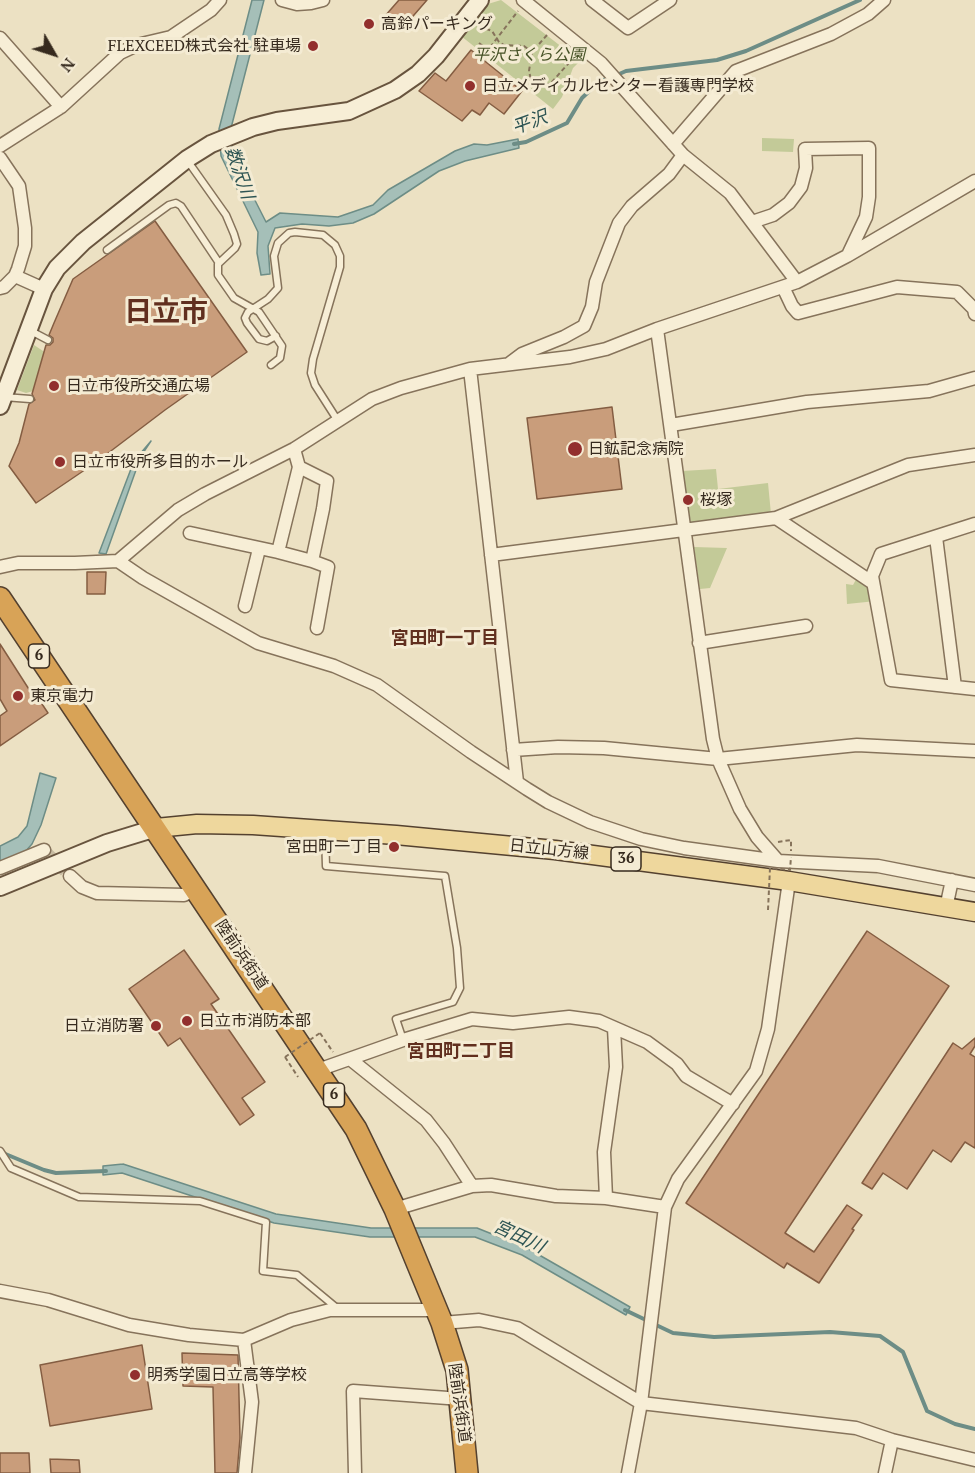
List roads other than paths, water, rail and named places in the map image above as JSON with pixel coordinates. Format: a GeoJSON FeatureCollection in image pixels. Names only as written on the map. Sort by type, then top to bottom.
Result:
{"type":"FeatureCollection","features":[{"type":"Feature","properties":{"kind":"highway","name":"陸前浜街道"},"geometry":{"type":"LineString","coordinates":[[0,598],[7,620],[156,828],[356,1129],[412,1247],[440,1316],[456,1370],[461,1399],[467,1473]]}},
{"type":"Feature","properties":{"kind":"main road","name":"日立山方線"},"geometry":{"type":"LineString","coordinates":[[156,828],[197,824],[325,830],[555,850],[789,881],[975,912]]}},
{"type":"Feature","properties":{"kind":"street"},"geometry":{"type":"LineString","coordinates":[[0,146],[61,107],[120,53],[137,45],[171,37],[211,10],[220,0]]}},
{"type":"Feature","properties":{"kind":"street"},"geometry":{"type":"LineString","coordinates":[[282,0],[297,4],[323,0]]}},
{"type":"Feature","properties":{"kind":"street"},"geometry":{"type":"LineString","coordinates":[[2,402],[44,288],[57,268],[83,242],[187,159],[211,144],[235,133],[277,121],[349,111],[395,90],[418,74],[436,57],[480,0]]}},
{"type":"Feature","properties":{"kind":"street"},"geometry":{"type":"LineString","coordinates":[[592,0],[628,28],[670,0]]}},
{"type":"Feature","properties":{"kind":"street"},"geometry":{"type":"LineString","coordinates":[[673,144],[736,71],[831,34],[868,14],[884,0]]}},
{"type":"Feature","properties":{"kind":"street"},"geometry":{"type":"LineString","coordinates":[[524,1],[608,70],[683,155],[726,189],[797,282]]}},
{"type":"Feature","properties":{"kind":"street"},"geometry":{"type":"LineString","coordinates":[[0,38],[61,107]]}},
{"type":"Feature","properties":{"kind":"street"},"geometry":{"type":"LineString","coordinates":[[752,222],[774,215],[789,203],[801,187],[806,168],[805,149],[870,148],[869,197],[866,217],[847,256]]}},
{"type":"Feature","properties":{"kind":"street"},"geometry":{"type":"LineString","coordinates":[[509,364],[522,354],[584,326],[592,307],[596,282],[619,223],[632,206],[669,174],[683,155]]}},
{"type":"Feature","properties":{"kind":"street"},"geometry":{"type":"LineString","coordinates":[[0,158],[19,186],[25,228],[25,246],[15,276],[0,288]]}},
{"type":"Feature","properties":{"kind":"street"},"geometry":{"type":"LineString","coordinates":[[118,561],[178,510],[294,449],[372,399],[401,388],[470,369],[570,357],[606,349],[657,329],[797,282],[847,256],[975,181]]}},
{"type":"Feature","properties":{"kind":"street"},"geometry":{"type":"LineString","coordinates":[[15,276],[44,288]]}},
{"type":"Feature","properties":{"kind":"street"},"geometry":{"type":"LineString","coordinates":[[783,287],[798,313],[897,286],[957,291],[974,309],[975,314]]}},
{"type":"Feature","properties":{"kind":"street"},"geometry":{"type":"LineString","coordinates":[[657,329],[713,740],[718,759],[732,791],[774,865]]}},
{"type":"Feature","properties":{"kind":"street"},"geometry":{"type":"LineString","coordinates":[[470,369],[517,782]]}},
{"type":"Feature","properties":{"kind":"street"},"geometry":{"type":"LineString","coordinates":[[671,425],[807,402],[929,392],[975,378]]}},
{"type":"Feature","properties":{"kind":"street"},"geometry":{"type":"LineString","coordinates":[[278,552],[299,467],[294,449]]}},
{"type":"Feature","properties":{"kind":"street"},"geometry":{"type":"LineString","coordinates":[[491,555],[776,518],[908,465],[975,455]]}},
{"type":"Feature","properties":{"kind":"street"},"geometry":{"type":"LineString","coordinates":[[299,467],[327,482],[312,561]]}},
{"type":"Feature","properties":{"kind":"street"},"geometry":{"type":"LineString","coordinates":[[776,518],[873,583]]}},
{"type":"Feature","properties":{"kind":"street"},"geometry":{"type":"LineString","coordinates":[[975,524],[881,554],[872,576],[891,680],[975,689]]}},
{"type":"Feature","properties":{"kind":"street"},"geometry":{"type":"LineString","coordinates":[[190,533],[278,552],[328,567],[317,628]]}},
{"type":"Feature","properties":{"kind":"street"},"geometry":{"type":"LineString","coordinates":[[936,537],[955,687]]}},
{"type":"Feature","properties":{"kind":"street"},"geometry":{"type":"LineString","coordinates":[[246,606],[259,549]]}},
{"type":"Feature","properties":{"kind":"street"},"geometry":{"type":"LineString","coordinates":[[0,567],[18,563],[118,561],[143,578],[258,643],[334,666],[377,685],[455,741],[548,802],[590,822],[641,839],[774,865],[878,866],[975,885]]}},
{"type":"Feature","properties":{"kind":"street"},"geometry":{"type":"LineString","coordinates":[[699,643],[806,627]]}},
{"type":"Feature","properties":{"kind":"street"},"geometry":{"type":"LineString","coordinates":[[513,750],[558,747],[604,748],[718,759],[857,745],[975,752]]}},
{"type":"Feature","properties":{"kind":"street"},"geometry":{"type":"LineString","coordinates":[[0,887],[107,843],[156,828]]}},
{"type":"Feature","properties":{"kind":"street"},"geometry":{"type":"LineString","coordinates":[[0,868],[44,850]]}},
{"type":"Feature","properties":{"kind":"street"},"geometry":{"type":"LineString","coordinates":[[70,876],[82,887],[97,893],[184,895],[196,889]]}},
{"type":"Feature","properties":{"kind":"street"},"geometry":{"type":"LineString","coordinates":[[946,908],[952,880]]}},
{"type":"Feature","properties":{"kind":"street"},"geometry":{"type":"LineString","coordinates":[[628,1473],[641,1403],[665,1207],[678,1179],[756,1071],[768,1029],[789,881]]}},
{"type":"Feature","properties":{"kind":"street"},"geometry":{"type":"LineString","coordinates":[[318,1070],[472,1019],[513,1023],[568,1017],[599,1021],[647,1042],[677,1064],[686,1076],[733,1104]]}},
{"type":"Feature","properties":{"kind":"street"},"geometry":{"type":"LineString","coordinates":[[606,1198],[604,1152],[616,1067],[614,1028]]}},
{"type":"Feature","properties":{"kind":"street"},"geometry":{"type":"LineString","coordinates":[[350,1059],[426,1120],[472,1186]]}},
{"type":"Feature","properties":{"kind":"street"},"geometry":{"type":"LineString","coordinates":[[396,1212],[472,1186],[491,1185],[556,1196],[606,1198],[665,1207]]}},
{"type":"Feature","properties":{"kind":"street"},"geometry":{"type":"LineString","coordinates":[[0,1291],[48,1300],[129,1325],[189,1335],[244,1340],[291,1320],[330,1310],[479,1320],[517,1328],[641,1403],[856,1428],[892,1440],[975,1460]]}},
{"type":"Feature","properties":{"kind":"street"},"geometry":{"type":"LineString","coordinates":[[244,1340],[252,1402],[245,1473]]}},
{"type":"Feature","properties":{"kind":"street"},"geometry":{"type":"LineString","coordinates":[[355,1473],[353,1391],[461,1399]]}},
{"type":"Feature","properties":{"kind":"street"},"geometry":{"type":"LineString","coordinates":[[885,1473],[892,1440]]}},
{"type":"Feature","properties":{"kind":"lane"},"geometry":{"type":"LineString","coordinates":[[187,159],[226,215],[237,244],[233,251],[219,263],[218,275],[230,293],[259,312],[282,346],[280,358],[271,366]]}},
{"type":"Feature","properties":{"kind":"lane"},"geometry":{"type":"LineString","coordinates":[[107,250],[169,205],[176,203],[181,206],[219,263]]}},
{"type":"Feature","properties":{"kind":"lane"},"geometry":{"type":"LineString","coordinates":[[276,336],[267,341],[256,337],[245,318],[248,312],[268,299],[278,288],[275,251],[278,243],[285,236],[296,232],[328,237],[340,256],[340,267],[311,373],[315,385],[339,422]]}},
{"type":"Feature","properties":{"kind":"lane"},"geometry":{"type":"LineString","coordinates":[[28,329],[48,340]]}},
{"type":"Feature","properties":{"kind":"lane"},"geometry":{"type":"LineString","coordinates":[[2,402],[30,399]]}},
{"type":"Feature","properties":{"kind":"lane"},"geometry":{"type":"LineString","coordinates":[[325,830],[326,866],[445,876],[457,948],[460,988],[453,1002],[396,1019],[403,1040]]}},
{"type":"Feature","properties":{"kind":"lane"},"geometry":{"type":"LineString","coordinates":[[0,1151],[11,1168],[79,1197],[200,1201],[266,1222],[263,1271],[297,1275],[338,1310]]}},
{"type":"Feature","properties":{"kind":"water","name":"数沢川"},"geometry":{"type":"Polygon","coordinates":[[[252,0],[264,0],[230,132],[234,159],[266,222],[280,213],[338,217],[373,205],[388,190],[455,151],[474,144],[487,145],[518,139],[519,148],[465,161],[439,171],[374,214],[353,223],[329,226],[302,224],[275,228],[268,246],[270,274],[261,275],[257,253],[258,232],[221,156],[219,129],[252,0]]]}},
{"type":"Feature","properties":{"kind":"water"},"geometry":{"type":"Polygon","coordinates":[[[151,441],[141,456],[106,554],[99,553],[134,461],[151,441]]]}},
{"type":"Feature","properties":{"kind":"water"},"geometry":{"type":"Polygon","coordinates":[[[40,773],[56,778],[41,825],[32,844],[25,852],[0,862],[0,846],[18,837],[27,826],[40,773]]]}},
{"type":"Feature","properties":{"kind":"water"},"geometry":{"type":"Polygon","coordinates":[[[123,1164],[276,1214],[371,1228],[477,1228],[527,1248],[630,1307],[626,1315],[522,1255],[475,1237],[370,1237],[274,1223],[122,1173],[103,1175],[103,1166],[123,1164]]]}},
{"type":"Feature","properties":{"kind":"waterway","name":"平沢"},"geometry":{"type":"LineString","coordinates":[[617,75],[626,71],[717,60],[746,51],[860,0]]}},
{"type":"Feature","properties":{"kind":"waterway","name":"平沢"},"geometry":{"type":"LineString","coordinates":[[514,144],[526,142],[567,123],[582,98],[600,81],[610,78]]}},
{"type":"Feature","properties":{"kind":"waterway","name":"宮田川"},"geometry":{"type":"LineString","coordinates":[[3,1153],[56,1173],[106,1171]]}},
{"type":"Feature","properties":{"kind":"waterway","name":"宮田川"},"geometry":{"type":"LineString","coordinates":[[625,1310],[648,1321]]}},
{"type":"Feature","properties":{"kind":"waterway","name":"宮田川"},"geometry":{"type":"LineString","coordinates":[[654,1324],[673,1333],[714,1337],[830,1332],[880,1336],[903,1352],[927,1411],[955,1424],[975,1429]]}},
{"type":"Feature","properties":{"kind":"tunnel"},"geometry":{"type":"LineString","coordinates":[[44,850],[70,876]]}},
{"type":"Feature","properties":{"kind":"place","name":"高鈴パーキング"},"geometry":{"type":"Point","coordinates":[369,24]}},
{"type":"Feature","properties":{"kind":"place","name":"FLEXCEED株式会社 駐車場"},"geometry":{"type":"Point","coordinates":[313,46]}},
{"type":"Feature","properties":{"kind":"place","name":"日立メディカルセンター看護専門学校"},"geometry":{"type":"Point","coordinates":[470,86]}},
{"type":"Feature","properties":{"kind":"place","name":"日立市役所交通広場"},"geometry":{"type":"Point","coordinates":[54,386]}},
{"type":"Feature","properties":{"kind":"place","name":"日鉱記念病院"},"geometry":{"type":"Point","coordinates":[575,449]}},
{"type":"Feature","properties":{"kind":"place","name":"日立市役所多目的ホール"},"geometry":{"type":"Point","coordinates":[60,462]}},
{"type":"Feature","properties":{"kind":"place","name":"桜塚"},"geometry":{"type":"Point","coordinates":[688,500]}},
{"type":"Feature","properties":{"kind":"place","name":"東京電力"},"geometry":{"type":"Point","coordinates":[18,696]}},
{"type":"Feature","properties":{"kind":"place","name":"宮田町一丁目"},"geometry":{"type":"Point","coordinates":[394,847]}},
{"type":"Feature","properties":{"kind":"place","name":"日立市消防本部"},"geometry":{"type":"Point","coordinates":[187,1021]}},
{"type":"Feature","properties":{"kind":"place","name":"日立消防署"},"geometry":{"type":"Point","coordinates":[156,1026]}},
{"type":"Feature","properties":{"kind":"place","name":"明秀学園日立高等学校"},"geometry":{"type":"Point","coordinates":[135,1375]}},
{"type":"Feature","properties":{"kind":"district","name":"日立市"},"geometry":{"type":"Point","coordinates":[166,313]}},
{"type":"Feature","properties":{"kind":"district","name":"宮田町一丁目"},"geometry":{"type":"Point","coordinates":[445,639]}},
{"type":"Feature","properties":{"kind":"district","name":"宮田町二丁目"},"geometry":{"type":"Point","coordinates":[461,1052]}},
{"type":"Feature","properties":{"kind":"park label","name":"平沢さくら公園"},"geometry":{"type":"Point","coordinates":[529,55]}}]}
